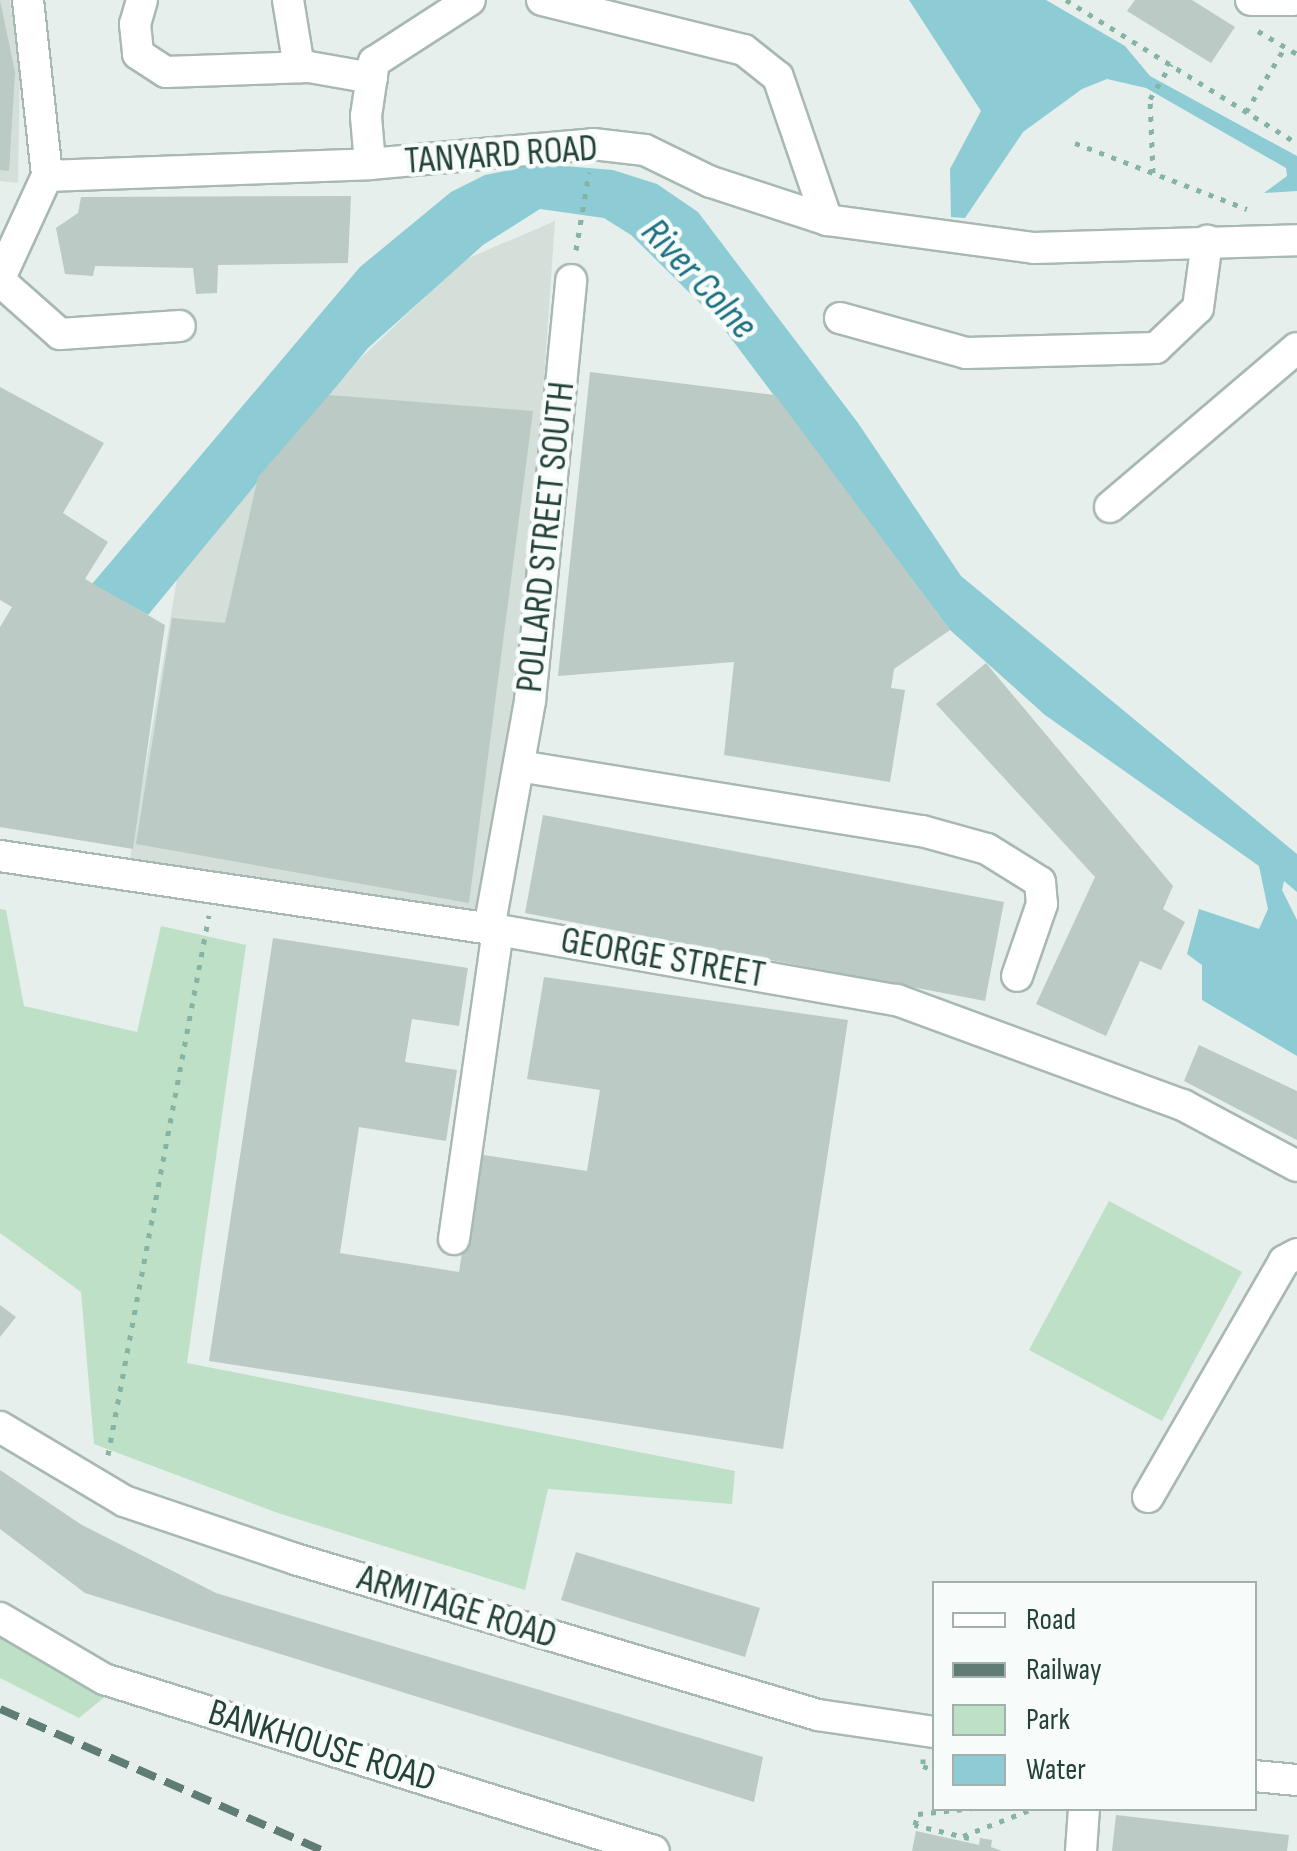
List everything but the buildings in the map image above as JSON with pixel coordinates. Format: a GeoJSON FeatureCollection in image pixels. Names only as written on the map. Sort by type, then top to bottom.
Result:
{"type":"FeatureCollection","features":[{"type":"Feature","properties":{"kind":"street"},"geometry":{"type":"LineString","coordinates":[[28,0],[47,176],[3,288],[60,334],[180,326]]}},
{"type":"Feature","properties":{"kind":"street"},"geometry":{"type":"LineString","coordinates":[[142,0],[138,54],[166,72],[343,69],[372,78]]}},
{"type":"Feature","properties":{"kind":"street"},"geometry":{"type":"LineString","coordinates":[[288,0],[298,68]]}},
{"type":"Feature","properties":{"kind":"street"},"geometry":{"type":"LineString","coordinates":[[370,164],[374,62],[470,0]]}},
{"type":"Feature","properties":{"kind":"street"},"geometry":{"type":"LineString","coordinates":[[542,0],[744,50],[778,77],[828,220]]}},
{"type":"Feature","properties":{"kind":"street"},"geometry":{"type":"LineString","coordinates":[[1251,0],[1294,0]]}},
{"type":"Feature","properties":{"kind":"street","name":"TANYARD ROAD"},"geometry":{"type":"LineString","coordinates":[[47,176],[370,164],[594,144],[645,150],[710,182],[828,220],[1034,248],[1297,240]]}},
{"type":"Feature","properties":{"kind":"street"},"geometry":{"type":"LineString","coordinates":[[840,318],[966,353],[1156,348],[1198,308],[1207,241]]}},
{"type":"Feature","properties":{"kind":"street","name":"POLLARD STREET SOUTH"},"geometry":{"type":"LineString","coordinates":[[454,1239],[518,766],[572,280]]}},
{"type":"Feature","properties":{"kind":"street"},"geometry":{"type":"LineString","coordinates":[[1110,508],[1297,348]]}},
{"type":"Feature","properties":{"kind":"street"},"geometry":{"type":"LineString","coordinates":[[518,766],[922,831],[987,849],[1040,882],[1042,904],[1017,976]]}},
{"type":"Feature","properties":{"kind":"street","name":"GEORGE STREET"},"geometry":{"type":"LineString","coordinates":[[0,856],[494,930],[896,1000],[1183,1105],[1297,1166]]}},
{"type":"Feature","properties":{"kind":"street"},"geometry":{"type":"LineString","coordinates":[[1148,1497],[1284,1261],[1297,1254]]}},
{"type":"Feature","properties":{"kind":"street","name":"ARMITAGE ROAD"},"geometry":{"type":"LineString","coordinates":[[0,1427],[102,1487],[296,1559],[818,1715],[932,1732]]}},
{"type":"Feature","properties":{"kind":"street","name":"BANKHOUSE ROAD"},"geometry":{"type":"LineString","coordinates":[[0,1618],[104,1679],[654,1851]]}},
{"type":"Feature","properties":{"kind":"street"},"geometry":{"type":"LineString","coordinates":[[1257,1776],[1297,1780]]}},
{"type":"Feature","properties":{"kind":"street"},"geometry":{"type":"LineString","coordinates":[[1081,1851],[1084,1811]]}},
{"type":"Feature","properties":{"kind":"path"},"geometry":{"type":"LineString","coordinates":[[1066,0],[1297,143]]}},
{"type":"Feature","properties":{"kind":"path"},"geometry":{"type":"LineString","coordinates":[[1246,112],[1285,46]]}},
{"type":"Feature","properties":{"kind":"path"},"geometry":{"type":"LineString","coordinates":[[1153,172],[1150,98],[1171,64]]}},
{"type":"Feature","properties":{"kind":"path"},"geometry":{"type":"LineString","coordinates":[[1076,143],[1243,207],[1297,240]]}},
{"type":"Feature","properties":{"kind":"path"},"geometry":{"type":"LineString","coordinates":[[572,280],[594,144]]}},
{"type":"Feature","properties":{"kind":"path"},"geometry":{"type":"LineString","coordinates":[[102,1487],[214,888]]}},
{"type":"Feature","properties":{"kind":"path"},"geometry":{"type":"LineString","coordinates":[[946,1811],[918,1814],[915,1824],[966,1837],[1014,1812]]}},
{"type":"Feature","properties":{"kind":"shaded area"},"geometry":{"type":"Polygon","coordinates":[[[0,0],[10,0],[20,65],[18,183],[0,181],[0,0]]]}},
{"type":"Feature","properties":{"kind":"shaded area"},"geometry":{"type":"Polygon","coordinates":[[[555,221],[524,671],[481,920],[129,865],[178,573],[323,394],[464,260],[555,221]]]}},
{"type":"Feature","properties":{"kind":"green space"},"geometry":{"type":"Polygon","coordinates":[[[0,909],[6,910],[24,1006],[137,1032],[161,926],[246,945],[187,1363],[735,1471],[732,1504],[548,1489],[525,1590],[278,1513],[94,1444],[81,1292],[0,1233],[0,909]]]}},
{"type":"Feature","properties":{"kind":"green space"},"geometry":{"type":"Polygon","coordinates":[[[1109,1201],[1242,1272],[1162,1421],[1029,1350],[1109,1201]]]}},
{"type":"Feature","properties":{"kind":"green space"},"geometry":{"type":"Polygon","coordinates":[[[0,1631],[107,1695],[79,1718],[0,1678],[0,1631]]]}},
{"type":"Feature","properties":{"kind":"water"},"geometry":{"type":"Polygon","coordinates":[[[909,0],[1046,0],[1125,46],[1150,76],[1297,156],[1297,191],[1264,193],[1287,176],[1286,168],[1146,88],[1107,79],[1082,89],[1023,132],[965,218],[951,217],[950,169],[981,111],[909,0]]]}},
{"type":"Feature","properties":{"kind":"water","name":"River Colne"},"geometry":{"type":"Polygon","coordinates":[[[539,164],[613,170],[657,184],[698,212],[858,423],[961,576],[1297,854],[1297,892],[1284,881],[1282,890],[1297,920],[1297,1056],[1202,1000],[1202,965],[1187,954],[1199,909],[1259,929],[1268,909],[1259,866],[1045,715],[950,630],[718,321],[631,235],[604,218],[540,209],[483,245],[368,348],[148,615],[92,584],[360,267],[451,192],[485,175],[539,164]]]}},
{"type":"Feature","properties":{"kind":"railway"},"geometry":{"type":"LineString","coordinates":[[0,1709],[323,1851]]}}]}
